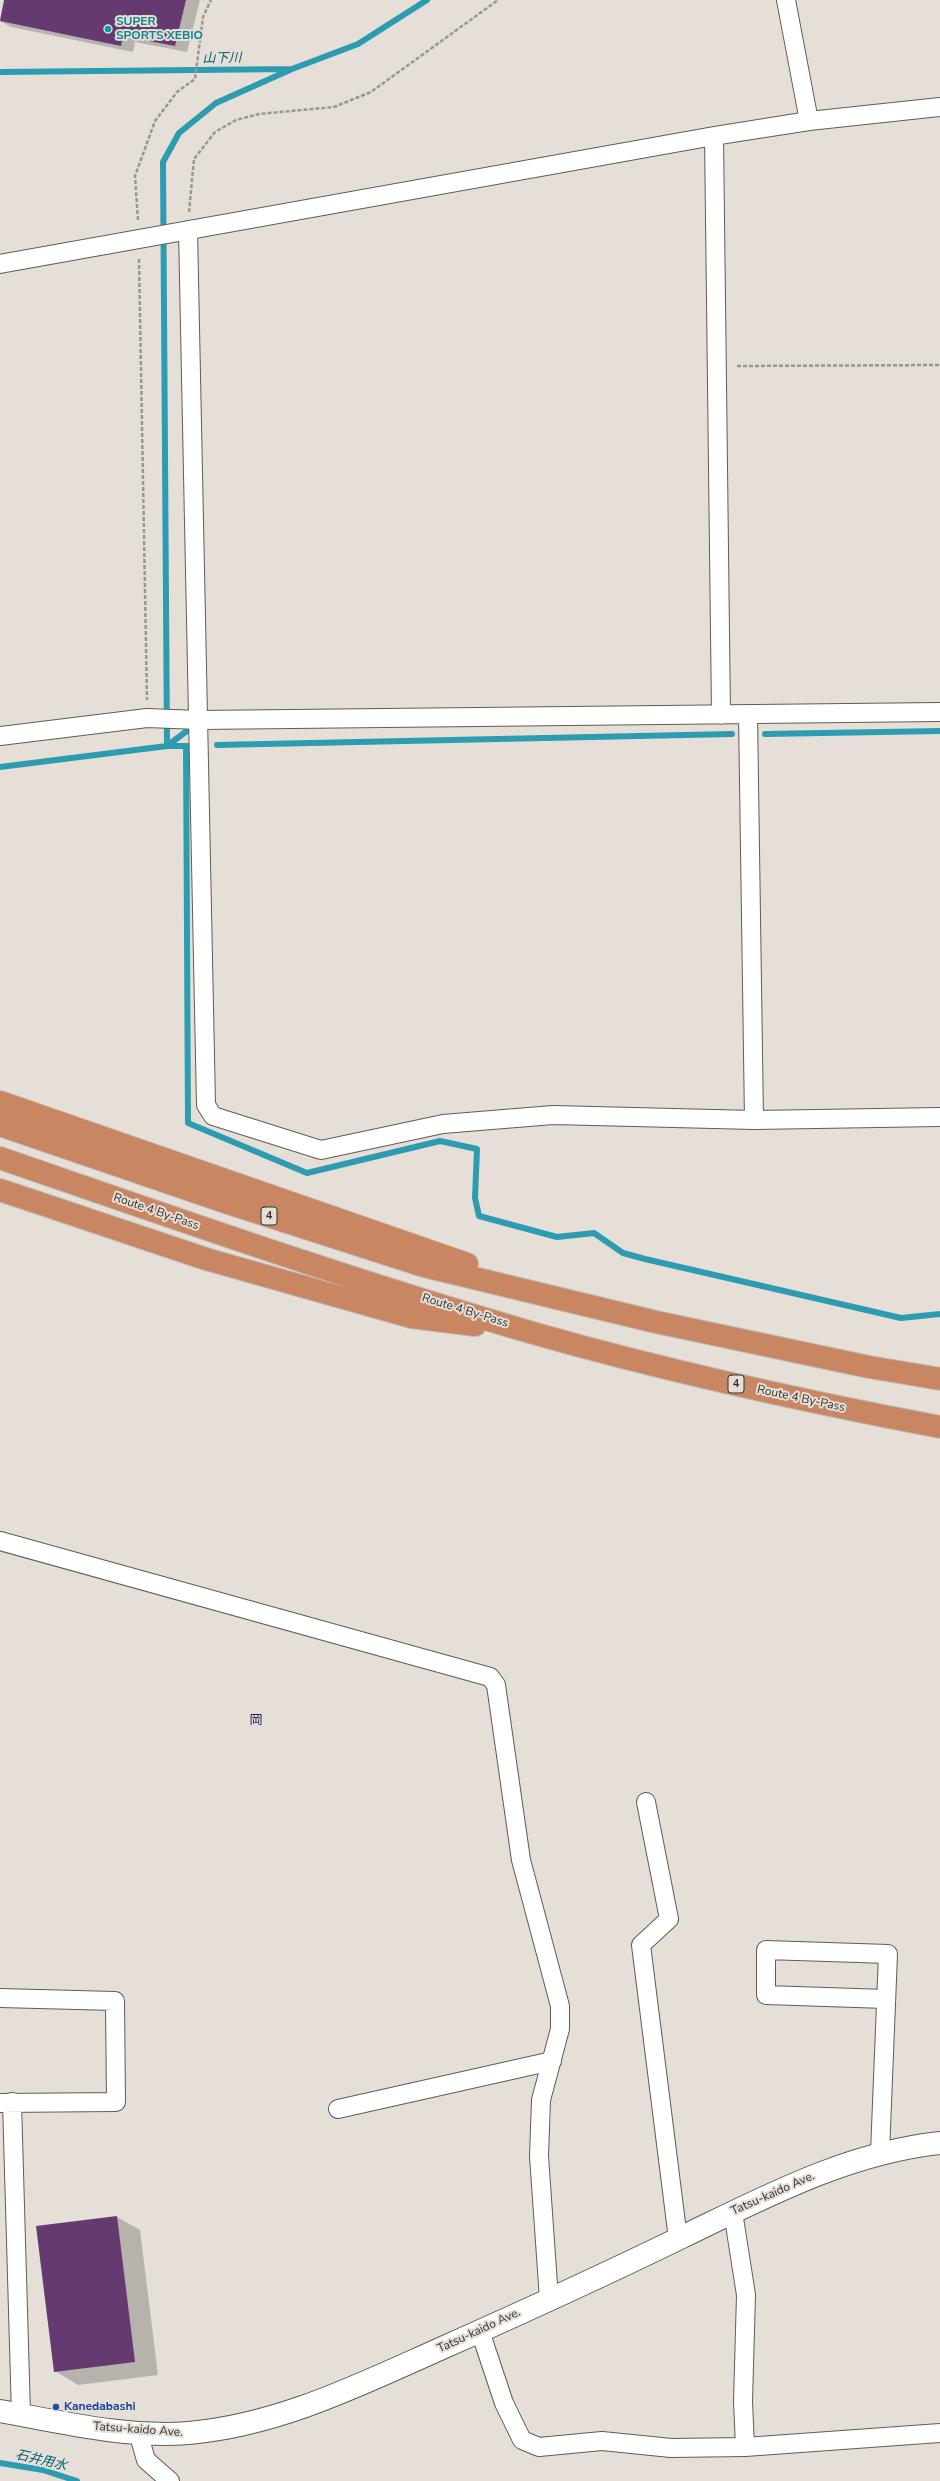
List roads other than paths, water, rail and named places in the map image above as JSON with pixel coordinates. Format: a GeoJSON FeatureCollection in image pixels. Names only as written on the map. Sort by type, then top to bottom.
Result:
{"type":"FeatureCollection","features":[{"type":"Feature","properties":{"kind":"highway"},"geometry":{"type":"LineString","coordinates":[[0,1102],[424,1247],[542,1294]]}},
{"type":"Feature","properties":{"kind":"highway","name":"4"},"geometry":{"type":"LineString","coordinates":[[0,1125],[228,1203],[424,1266],[656,1322],[869,1367],[940,1379]]}},
{"type":"Feature","properties":{"kind":"highway","name":"Route 4 By-Pass"},"geometry":{"type":"LineString","coordinates":[[0,1158],[217,1233],[533,1333],[705,1377],[855,1411],[940,1426]]}},
{"type":"Feature","properties":{"kind":"highway"},"geometry":{"type":"LineString","coordinates":[[0,1190],[206,1259],[411,1317],[533,1333]]}},
{"type":"Feature","properties":{"kind":"main road","name":"Tatsu-kaido Ave."},"geometry":{"type":"LineString","coordinates":[[10,2413],[96,2428],[138,2432],[187,2433],[227,2428],[302,2409],[480,2331],[793,2184],[880,2152],[940,2143]]}},
{"type":"Feature","properties":{"kind":"street"},"geometry":{"type":"LineString","coordinates":[[786,0],[809,121]]}},
{"type":"Feature","properties":{"kind":"street"},"geometry":{"type":"LineString","coordinates":[[0,264],[714,136],[809,121],[940,107]]}},
{"type":"Feature","properties":{"kind":"street"},"geometry":{"type":"LineString","coordinates":[[714,136],[721,714]]}},
{"type":"Feature","properties":{"kind":"street"},"geometry":{"type":"LineString","coordinates":[[188,230],[206,1105],[213,1116],[321,1150],[443,1124],[553,1115],[754,1120],[940,1117]]}},
{"type":"Feature","properties":{"kind":"street"},"geometry":{"type":"LineString","coordinates":[[0,736],[147,718],[198,720],[940,712]]}},
{"type":"Feature","properties":{"kind":"street"},"geometry":{"type":"LineString","coordinates":[[748,714],[754,1120]]}},
{"type":"Feature","properties":{"kind":"street"},"geometry":{"type":"LineString","coordinates":[[0,1541],[490,1677],[496,1685],[521,1860],[560,2006],[560,2029],[541,2100],[539,2156],[549,2299]]}},
{"type":"Feature","properties":{"kind":"street"},"geometry":{"type":"LineString","coordinates":[[646,1802],[669,1919],[641,1945],[678,2239]]}},
{"type":"Feature","properties":{"kind":"street"},"geometry":{"type":"LineString","coordinates":[[880,2152],[888,1954],[766,1950],[766,1995],[886,1999]]}},
{"type":"Feature","properties":{"kind":"street"},"geometry":{"type":"LineString","coordinates":[[0,1998],[115,2001],[116,2102],[6,2103],[10,2413]]}},
{"type":"Feature","properties":{"kind":"street"},"geometry":{"type":"LineString","coordinates":[[338,2109],[552,2061]]}},
{"type":"Feature","properties":{"kind":"street"},"geometry":{"type":"LineString","coordinates":[[733,2212],[746,2295],[743,2401],[745,2447]]}},
{"type":"Feature","properties":{"kind":"street"},"geometry":{"type":"LineString","coordinates":[[480,2331],[504,2403],[522,2440],[539,2447],[602,2441],[671,2448],[745,2447],[940,2433]]}},
{"type":"Feature","properties":{"kind":"street"},"geometry":{"type":"LineString","coordinates":[[138,2432],[146,2460],[170,2481]]}},
{"type":"Feature","properties":{"kind":"waterway","name":"山下川"},"geometry":{"type":"LineString","coordinates":[[0,72],[292,69],[358,44],[427,0]]}},
{"type":"Feature","properties":{"kind":"waterway"},"geometry":{"type":"LineString","coordinates":[[167,746],[163,162],[179,133],[216,103],[292,69]]}},
{"type":"Feature","properties":{"kind":"waterway"},"geometry":{"type":"LineString","coordinates":[[167,746],[196,724]]}},
{"type":"Feature","properties":{"kind":"waterway"},"geometry":{"type":"LineString","coordinates":[[765,734],[940,731]]}},
{"type":"Feature","properties":{"kind":"waterway"},"geometry":{"type":"LineString","coordinates":[[217,745],[732,734]]}},
{"type":"Feature","properties":{"kind":"waterway"},"geometry":{"type":"LineString","coordinates":[[0,767],[167,746],[188,746]]}},
{"type":"Feature","properties":{"kind":"waterway"},"geometry":{"type":"LineString","coordinates":[[186,746],[188,1123],[307,1173],[440,1141],[477,1149],[475,1198],[479,1216],[557,1237],[594,1233],[623,1253],[901,1318],[940,1314]]}},
{"type":"Feature","properties":{"kind":"waterway","name":"石井用水"},"geometry":{"type":"LineString","coordinates":[[0,2463],[43,2470],[77,2481]]}},
{"type":"Feature","properties":{"kind":"place","name":"SUPER SPORTS XEBIO"},"geometry":{"type":"Point","coordinates":[108,29]}},
{"type":"Feature","properties":{"kind":"place","name":"Kanedabashi"},"geometry":{"type":"Point","coordinates":[56,2407]}},
{"type":"Feature","properties":{"kind":"district","name":"岡"},"geometry":{"type":"Point","coordinates":[256,1721]}}]}
